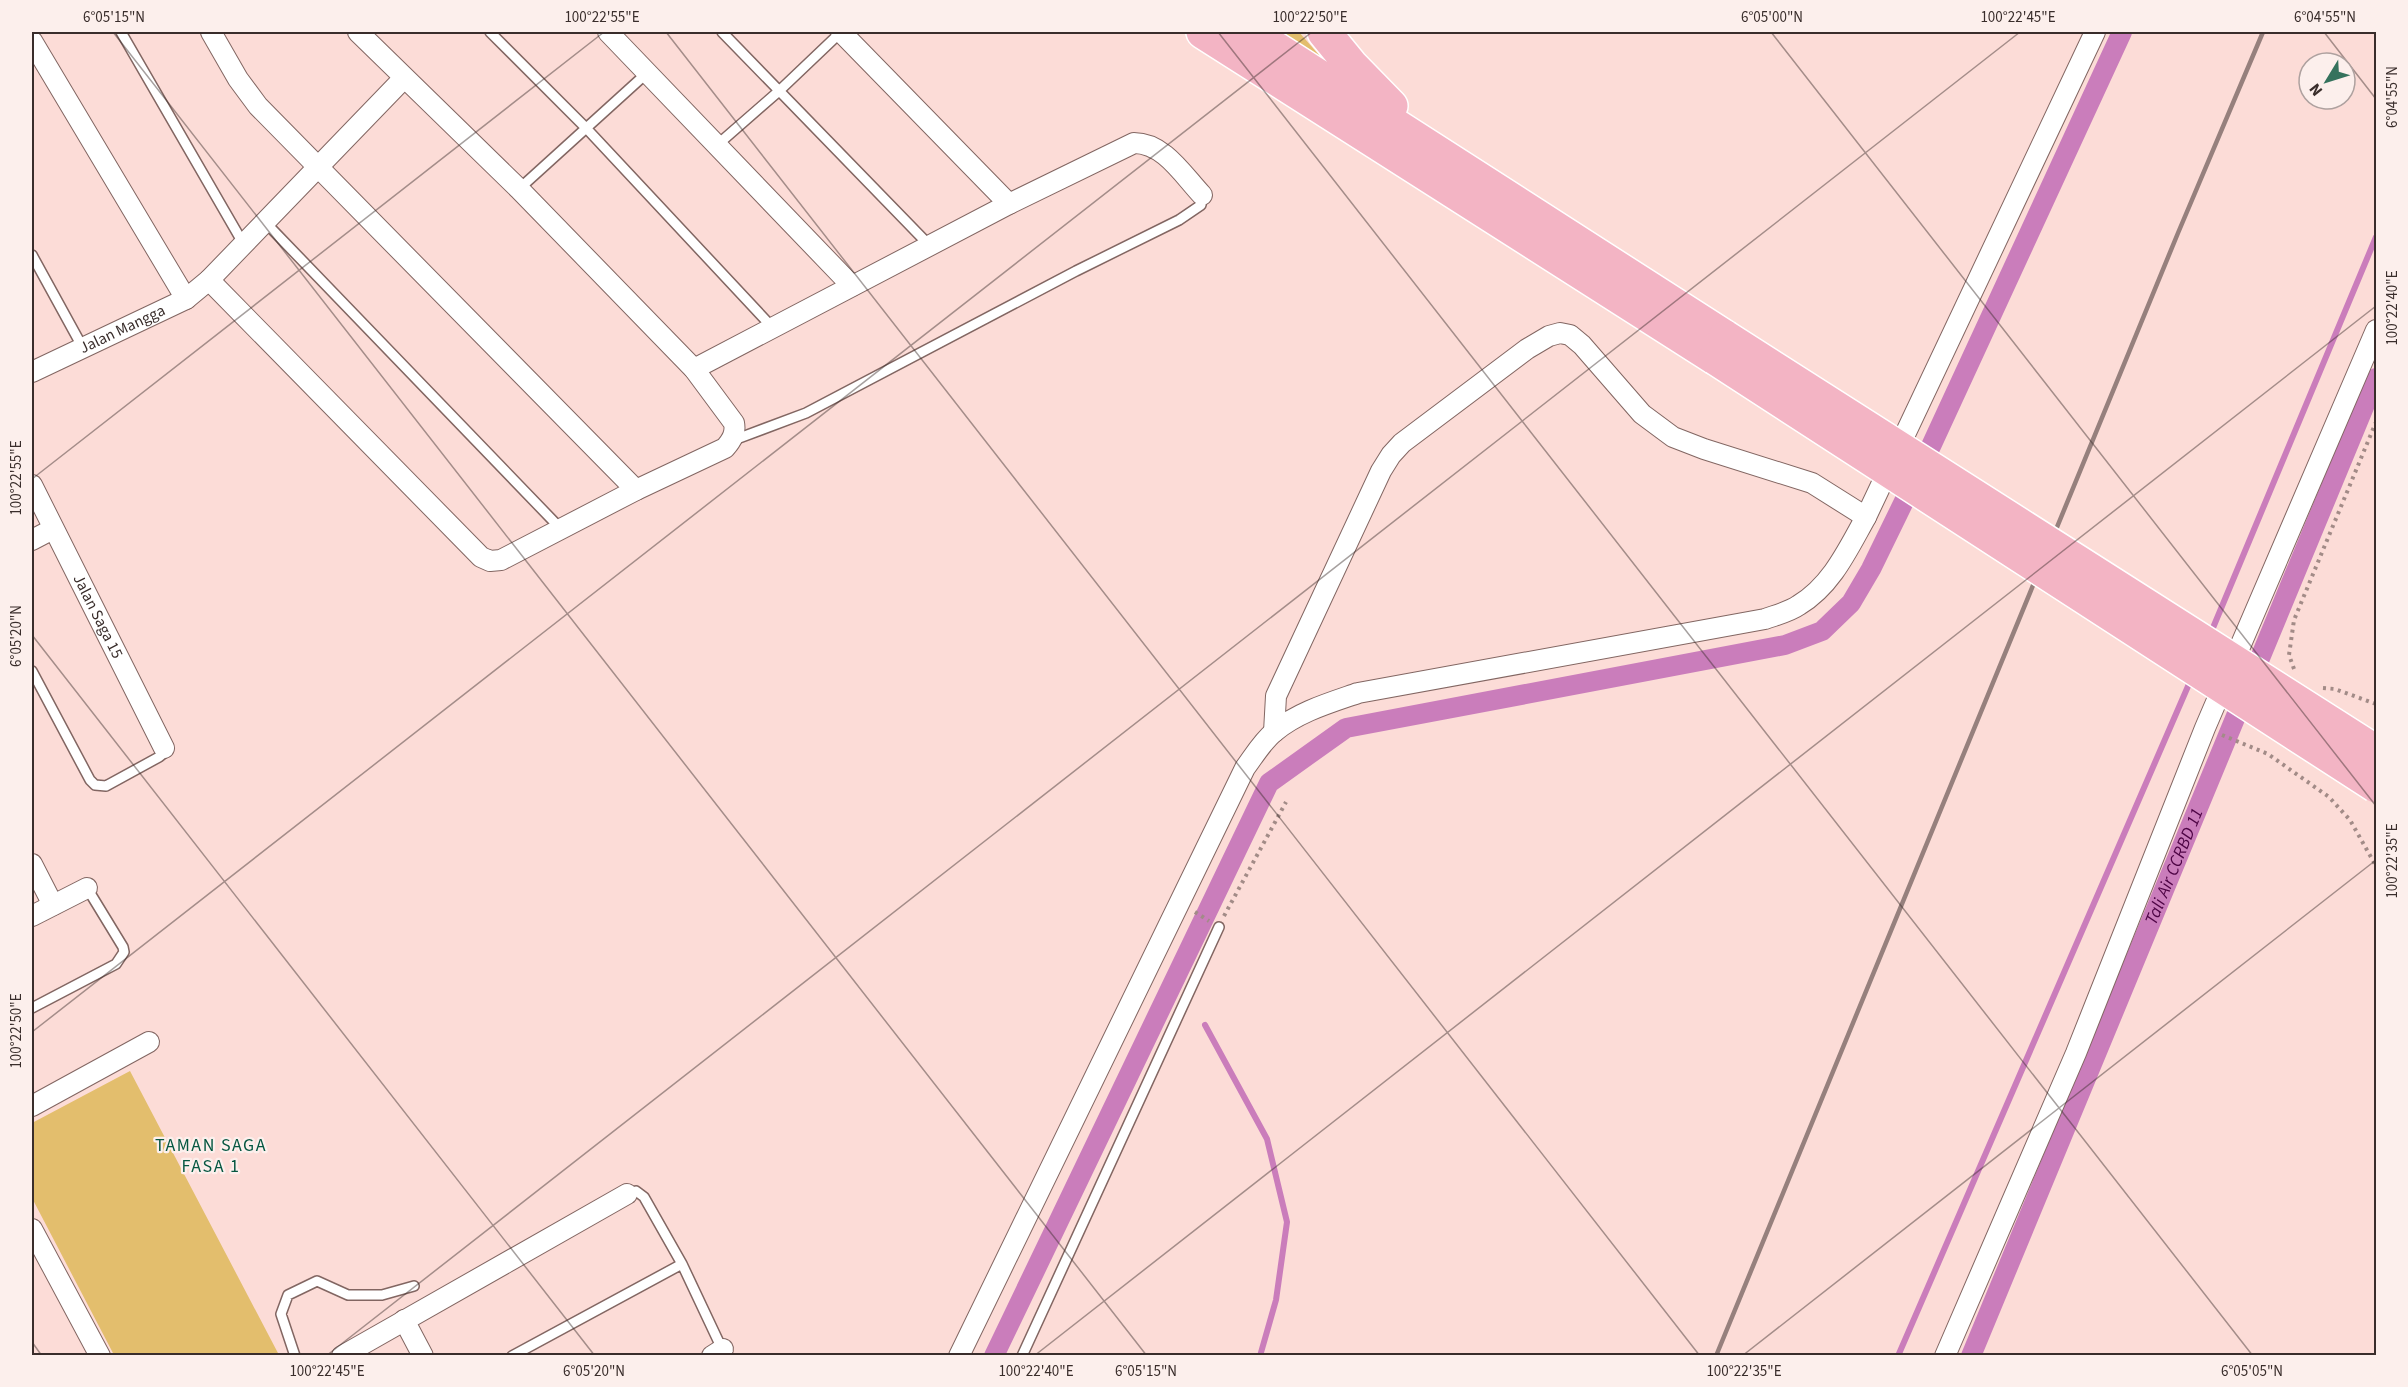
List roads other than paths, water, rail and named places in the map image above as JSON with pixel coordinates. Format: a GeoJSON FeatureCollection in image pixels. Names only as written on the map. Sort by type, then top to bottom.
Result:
{"type":"FeatureCollection","features":[{"type":"Feature","properties":{"kind":"highway"},"geometry":{"type":"LineString","coordinates":[[1203,32],[1414,152]]}},
{"type":"Feature","properties":{"kind":"highway"},"geometry":{"type":"LineString","coordinates":[[1215,32],[1234,47],[1414,152],[1720,348],[2376,752]]}},
{"type":"Feature","properties":{"kind":"highway"},"geometry":{"type":"LineString","coordinates":[[1250,32],[1414,152]]}},
{"type":"Feature","properties":{"kind":"highway"},"geometry":{"type":"LineString","coordinates":[[1324,32],[1351,65],[1414,152]]}},
{"type":"Feature","properties":{"kind":"highway"},"geometry":{"type":"LineString","coordinates":[[1720,348],[2376,786]]}},
{"type":"Feature","properties":{"kind":"street"},"geometry":{"type":"LineString","coordinates":[[212,32],[238,79],[258,106],[636,490]]}},
{"type":"Feature","properties":{"kind":"street"},"geometry":{"type":"LineString","coordinates":[[209,280],[481,557],[490,561],[501,560],[636,490],[725,448],[732,441],[735,430],[730,416],[694,369],[519,189],[358,32]]}},
{"type":"Feature","properties":{"kind":"street"},"geometry":{"type":"LineString","coordinates":[[608,32],[852,286]]}},
{"type":"Feature","properties":{"kind":"street"},"geometry":{"type":"LineString","coordinates":[[841,32],[1009,204]]}},
{"type":"Feature","properties":{"kind":"street"},"geometry":{"type":"LineString","coordinates":[[959,1356],[1245,768],[1263,743],[1274,732],[1306,712],[1358,693],[1765,619],[1797,607],[1820,589],[1845,554],[1866,517],[2095,32]]}},
{"type":"Feature","properties":{"kind":"street"},"geometry":{"type":"LineString","coordinates":[[32,41],[186,298]]}},
{"type":"Feature","properties":{"kind":"street","name":"Jalan Mangga"},"geometry":{"type":"LineString","coordinates":[[32,372],[186,298],[209,280],[404,78]]}},
{"type":"Feature","properties":{"kind":"street"},"geometry":{"type":"LineString","coordinates":[[694,369],[1009,204],[1134,143],[1144,143],[1161,151],[1202,195]]}},
{"type":"Feature","properties":{"kind":"street"},"geometry":{"type":"LineString","coordinates":[[1945,1356],[2076,1053],[2205,728],[2376,330]]}},
{"type":"Feature","properties":{"kind":"street"},"geometry":{"type":"LineString","coordinates":[[1274,732],[1276,696],[1380,471],[1391,455],[1402,443],[1527,349],[1549,336],[1560,333],[1570,335],[1582,345],[1642,414],[1673,437],[1812,483],[1866,517]]}},
{"type":"Feature","properties":{"kind":"street","name":"Jalan Saga 15"},"geometry":{"type":"LineString","coordinates":[[32,485],[164,748]]}},
{"type":"Feature","properties":{"kind":"street"},"geometry":{"type":"LineString","coordinates":[[32,540],[53,529]]}},
{"type":"Feature","properties":{"kind":"street"},"geometry":{"type":"LineString","coordinates":[[32,864],[53,905]]}},
{"type":"Feature","properties":{"kind":"street"},"geometry":{"type":"LineString","coordinates":[[32,916],[87,888]]}},
{"type":"Feature","properties":{"kind":"street"},"geometry":{"type":"LineString","coordinates":[[32,1106],[149,1042]]}},
{"type":"Feature","properties":{"kind":"street"},"geometry":{"type":"LineString","coordinates":[[342,1356],[627,1194]]}},
{"type":"Feature","properties":{"kind":"street"},"geometry":{"type":"LineString","coordinates":[[32,1230],[100,1356]]}},
{"type":"Feature","properties":{"kind":"street"},"geometry":{"type":"LineString","coordinates":[[404,1320],[423,1356]]}},
{"type":"Feature","properties":{"kind":"lane"},"geometry":{"type":"LineString","coordinates":[[121,32],[243,243]]}},
{"type":"Feature","properties":{"kind":"lane"},"geometry":{"type":"LineString","coordinates":[[490,32],[587,129],[773,328]]}},
{"type":"Feature","properties":{"kind":"lane"},"geometry":{"type":"LineString","coordinates":[[722,32],[930,246]]}},
{"type":"Feature","properties":{"kind":"lane"},"geometry":{"type":"LineString","coordinates":[[716,146],[779,91],[841,32]]}},
{"type":"Feature","properties":{"kind":"lane"},"geometry":{"type":"LineString","coordinates":[[519,189],[648,72]]}},
{"type":"Feature","properties":{"kind":"lane"},"geometry":{"type":"LineString","coordinates":[[732,441],[806,413],[1179,220],[1201,206],[1202,195]]}},
{"type":"Feature","properties":{"kind":"lane"},"geometry":{"type":"LineString","coordinates":[[264,222],[561,529]]}},
{"type":"Feature","properties":{"kind":"lane"},"geometry":{"type":"LineString","coordinates":[[32,255],[83,348]]}},
{"type":"Feature","properties":{"kind":"lane"},"geometry":{"type":"LineString","coordinates":[[32,671],[94,785],[106,786],[159,757],[164,753],[164,748]]}},
{"type":"Feature","properties":{"kind":"lane"},"geometry":{"type":"LineString","coordinates":[[32,1008],[116,964],[124,952],[87,888]]}},
{"type":"Feature","properties":{"kind":"lane"},"geometry":{"type":"LineString","coordinates":[[1022,1356],[1219,927]]}},
{"type":"Feature","properties":{"kind":"lane"},"geometry":{"type":"LineString","coordinates":[[627,1194],[636,1191],[645,1197],[682,1264],[720,1353]]}},
{"type":"Feature","properties":{"kind":"lane"},"geometry":{"type":"LineString","coordinates":[[512,1356],[682,1264]]}},
{"type":"Feature","properties":{"kind":"lane"},"geometry":{"type":"LineString","coordinates":[[295,1356],[281,1314],[288,1295],[317,1281],[348,1295],[382,1295],[414,1286]]}},
{"type":"Feature","properties":{"kind":"waterway"},"geometry":{"type":"LineString","coordinates":[[994,1356],[1269,783],[1346,728],[1785,645],[1822,631],[1851,603],[1871,569],[1932,444],[2122,32]]}},
{"type":"Feature","properties":{"kind":"waterway"},"geometry":{"type":"LineString","coordinates":[[2210,635],[2376,237]]}},
{"type":"Feature","properties":{"kind":"waterway","name":"Tali Air CCRBD 11"},"geometry":{"type":"LineString","coordinates":[[1971,1356],[2376,378]]}},
{"type":"Feature","properties":{"kind":"waterway"},"geometry":{"type":"LineString","coordinates":[[1898,1356],[2192,677]]}},
{"type":"Feature","properties":{"kind":"waterway"},"geometry":{"type":"LineString","coordinates":[[1205,1025],[1267,1139],[1287,1222],[1276,1300],[1260,1356]]}},
{"type":"Feature","properties":{"kind":"railway"},"geometry":{"type":"LineString","coordinates":[[1716,1356],[2178,233],[2263,32]]}},
{"type":"Feature","properties":{"kind":"district","name":"TAMAN SAGA FASA 1"},"geometry":{"type":"Point","coordinates":[211,1155]}}]}
